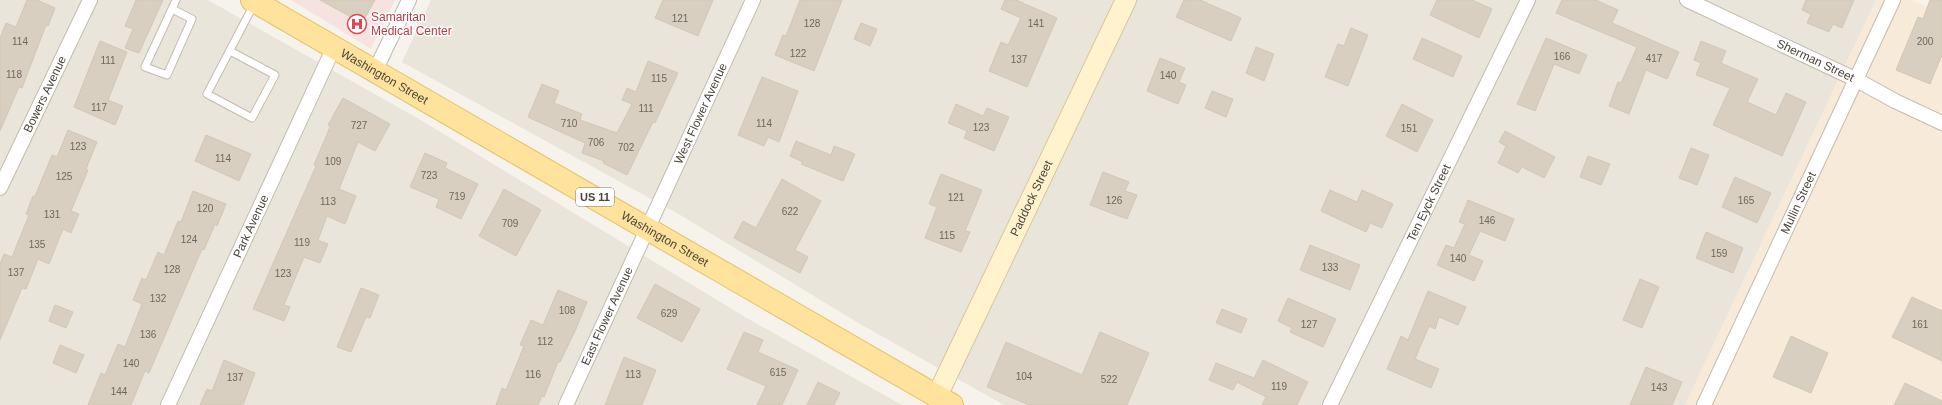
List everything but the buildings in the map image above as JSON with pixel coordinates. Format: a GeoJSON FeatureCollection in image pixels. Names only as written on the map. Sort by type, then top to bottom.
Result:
{"type":"FeatureCollection","features":[{"type":"Feature","properties":{"kind":"main road","name":"Paddock Street"},"geometry":{"type":"LineString","coordinates":[[945,400],[1126,0]]}},
{"type":"Feature","properties":{"kind":"main road","name":"Washington Street"},"geometry":{"type":"LineString","coordinates":[[254,1],[945,400]]}},
{"type":"Feature","properties":{"kind":"street","name":"Bowers Avenue"},"geometry":{"type":"LineString","coordinates":[[0,188],[90,0]]}},
{"type":"Feature","properties":{"kind":"street"},"geometry":{"type":"LineString","coordinates":[[376,71],[409,0]]}},
{"type":"Feature","properties":{"kind":"street","name":"West Flower Avenue"},"geometry":{"type":"LineString","coordinates":[[647,227],[753,0]]}},
{"type":"Feature","properties":{"kind":"street","name":"Ten Eyck Street"},"geometry":{"type":"LineString","coordinates":[[1330,405],[1528,0]]}},
{"type":"Feature","properties":{"kind":"street","name":"Sherman Street"},"geometry":{"type":"LineString","coordinates":[[1687,0],[1855,78],[1895,101],[1942,123]]}},
{"type":"Feature","properties":{"kind":"street","name":"Mullin Street"},"geometry":{"type":"LineString","coordinates":[[1704,405],[1855,78],[1893,0]]}},
{"type":"Feature","properties":{"kind":"street","name":"Park Avenue"},"geometry":{"type":"LineString","coordinates":[[168,405],[334,47]]}},
{"type":"Feature","properties":{"kind":"street","name":"East Flower Avenue"},"geometry":{"type":"LineString","coordinates":[[566,405],[647,227]]}},
{"type":"Feature","properties":{"kind":"lane"},"geometry":{"type":"LineString","coordinates":[[172,9],[192,18],[167,75],[145,67],[176,0]]}},
{"type":"Feature","properties":{"kind":"lane"},"geometry":{"type":"LineString","coordinates":[[230,51],[275,75],[252,118],[207,94],[254,1]]}},
{"type":"Feature","properties":{"kind":"shaded area"},"geometry":{"type":"Polygon","coordinates":[[[0,0],[208,0],[419,119],[745,317],[902,405],[0,405],[0,0]]]}},
{"type":"Feature","properties":{"kind":"shaded area","name":"Samaritan Medical Center"},"geometry":{"type":"Polygon","coordinates":[[[291,0],[395,0],[371,49],[291,0]]]}},
{"type":"Feature","properties":{"kind":"shaded area"},"geometry":{"type":"Polygon","coordinates":[[[431,0],[1876,0],[1685,405],[1004,405],[860,324],[682,216],[402,62],[431,0]]]}},
{"type":"Feature","properties":{"kind":"shaded area"},"geometry":{"type":"Polygon","coordinates":[[[1876,0],[1912,0],[1942,14],[1942,405],[1685,405],[1876,0]]]}},
{"type":"Feature","properties":{"kind":"place","name":"Samaritan Medical Center"},"geometry":{"type":"Point","coordinates":[357,24]}}]}
